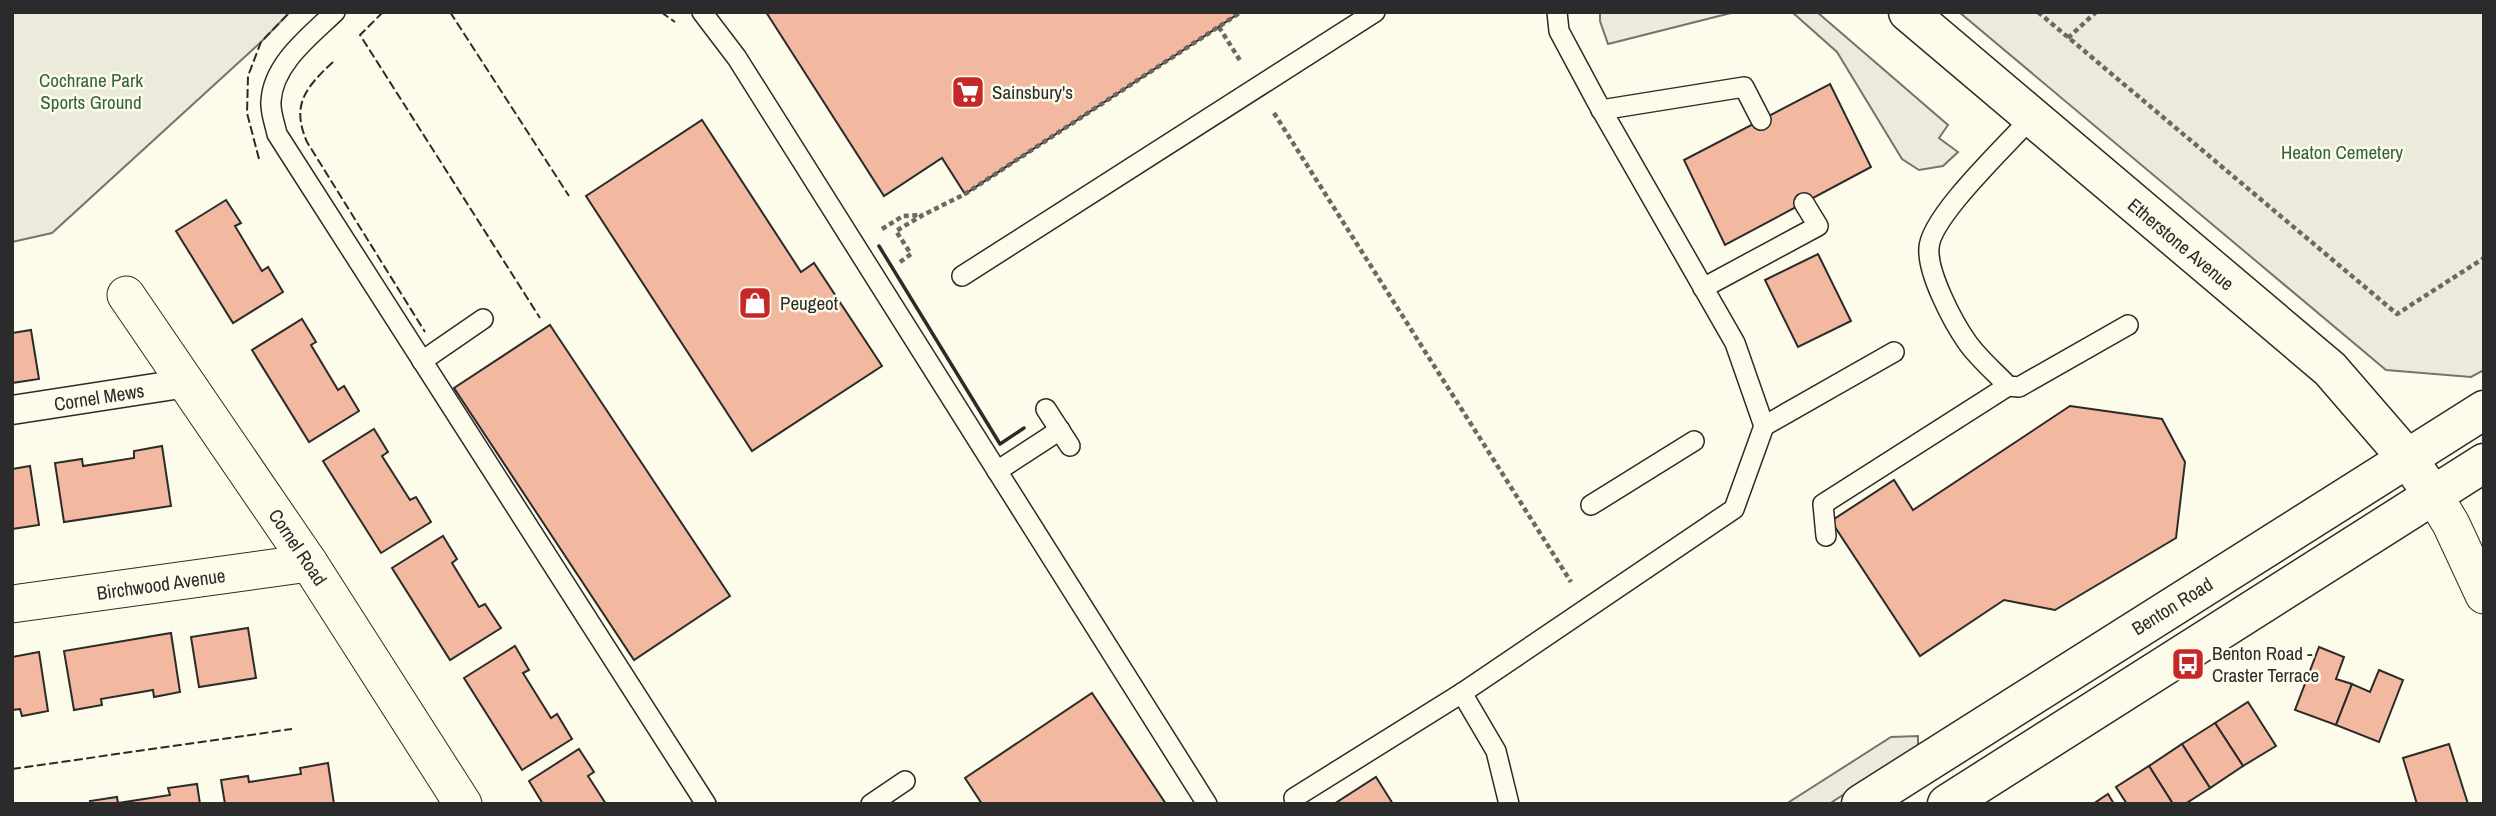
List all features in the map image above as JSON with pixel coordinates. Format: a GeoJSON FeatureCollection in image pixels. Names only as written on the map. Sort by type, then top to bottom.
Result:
{"type":"FeatureCollection","features":[{"type":"Feature","properties":{"kind":"main road","name":"Etherstone Avenue"},"geometry":{"type":"LineString","coordinates":[[1908,12],[2310,352],[2345,385],[2407,458],[2434,496]]}},
{"type":"Feature","properties":{"kind":"main road","name":"Benton Road"},"geometry":{"type":"LineString","coordinates":[[1861,804],[2484,410]]}},
{"type":"Feature","properties":{"kind":"main road"},"geometry":{"type":"LineString","coordinates":[[1947,804],[2484,463]]}},
{"type":"Feature","properties":{"kind":"street","name":"Cornel Road"},"geometry":{"type":"LineString","coordinates":[[126,295],[309,563],[463,804]]}},
{"type":"Feature","properties":{"kind":"street","name":"Cornel Mews"},"geometry":{"type":"LineString","coordinates":[[12,410],[187,383]]}},
{"type":"Feature","properties":{"kind":"street"},"geometry":{"type":"LineString","coordinates":[[2434,496],[2451,524],[2484,595]]}},
{"type":"Feature","properties":{"kind":"street","name":"Birchwood Avenue"},"geometry":{"type":"LineString","coordinates":[[12,604],[309,563]]}},
{"type":"Feature","properties":{"kind":"lane"},"geometry":{"type":"LineString","coordinates":[[335,12],[301,45],[280,72],[271,102],[277,134],[706,804]]}},
{"type":"Feature","properties":{"kind":"lane"},"geometry":{"type":"LineString","coordinates":[[702,12],[737,58],[1207,804]]}},
{"type":"Feature","properties":{"kind":"lane"},"geometry":{"type":"LineString","coordinates":[[962,276],[1375,12]]}},
{"type":"Feature","properties":{"kind":"lane"},"geometry":{"type":"LineString","coordinates":[[1294,799],[1462,693],[1734,509],[1764,426],[1735,343],[1601,110],[1559,31],[1557,12]]}},
{"type":"Feature","properties":{"kind":"lane"},"geometry":{"type":"LineString","coordinates":[[1601,110],[1744,87],[1761,120]]}},
{"type":"Feature","properties":{"kind":"lane"},"geometry":{"type":"LineString","coordinates":[[2008,386],[1968,344],[1934,280],[1928,248],[1936,227],[1951,206],[2031,118]]}},
{"type":"Feature","properties":{"kind":"lane"},"geometry":{"type":"LineString","coordinates":[[1703,288],[1818,226],[1804,203]]}},
{"type":"Feature","properties":{"kind":"lane"},"geometry":{"type":"LineString","coordinates":[[422,361],[483,318]]}},
{"type":"Feature","properties":{"kind":"lane"},"geometry":{"type":"LineString","coordinates":[[1826,536],[1823,503],[2008,386],[2019,387],[2128,325]]}},
{"type":"Feature","properties":{"kind":"lane"},"geometry":{"type":"LineString","coordinates":[[1764,426],[1894,352]]}},
{"type":"Feature","properties":{"kind":"lane"},"geometry":{"type":"LineString","coordinates":[[997,471],[1065,438],[1046,409]]}},
{"type":"Feature","properties":{"kind":"lane"},"geometry":{"type":"LineString","coordinates":[[1591,505],[1695,441]]}},
{"type":"Feature","properties":{"kind":"lane"},"geometry":{"type":"LineString","coordinates":[[1462,693],[1496,751],[1509,804]]}},
{"type":"Feature","properties":{"kind":"lane"},"geometry":{"type":"LineString","coordinates":[[870,804],[905,781]]}},
{"type":"Feature","properties":{"kind":"path"},"geometry":{"type":"LineString","coordinates":[[878,231],[898,263],[911,254],[896,231],[965,194],[1241,12]]}},
{"type":"Feature","properties":{"kind":"path"},"geometry":{"type":"LineString","coordinates":[[2038,12],[2397,314],[2484,258]]}},
{"type":"Feature","properties":{"kind":"path"},"geometry":{"type":"LineString","coordinates":[[2068,38],[2096,12]]}},
{"type":"Feature","properties":{"kind":"path"},"geometry":{"type":"LineString","coordinates":[[1219,27],[1588,608]]}},
{"type":"Feature","properties":{"kind":"path"},"geometry":{"type":"LineString","coordinates":[[852,241],[878,231],[903,216],[923,215]]}},
{"type":"Feature","properties":{"kind":"green space","name":"Cochrane Park Sports Ground"},"geometry":{"type":"Polygon","coordinates":[[[12,12],[290,12],[261,42],[52,233],[12,242],[12,12]]]}},
{"type":"Feature","properties":{"kind":"green space"},"geometry":{"type":"Polygon","coordinates":[[[1600,12],[1735,12],[1608,44],[1600,21],[1600,12]]]}},
{"type":"Feature","properties":{"kind":"green space"},"geometry":{"type":"Polygon","coordinates":[[[1792,12],[1817,12],[1948,125],[1939,138],[1958,152],[1943,166],[1919,170],[1902,159],[1837,52],[1792,12]]]}},
{"type":"Feature","properties":{"kind":"green space","name":"Heaton Cemetery"},"geometry":{"type":"Polygon","coordinates":[[[1959,12],[2484,12],[2484,370],[2471,377],[2386,370],[1959,12]]]}},
{"type":"Feature","properties":{"kind":"green space"},"geometry":{"type":"Polygon","coordinates":[[[1918,736],[1918,746],[1829,804],[1786,804],[1891,737],[1918,736]]]}},
{"type":"Feature","properties":{"kind":"building","name":"Sainsbury's"},"geometry":{"type":"Polygon","coordinates":[[[766,12],[1241,12],[965,194],[942,158],[884,196],[766,12]]]}},
{"type":"Feature","properties":{"kind":"building"},"geometry":{"type":"Polygon","coordinates":[[[1830,84],[1871,167],[1725,245],[1684,160],[1830,84]]]}},
{"type":"Feature","properties":{"kind":"building"},"geometry":{"type":"Polygon","coordinates":[[[702,120],[801,272],[814,263],[882,366],[752,451],[586,196],[702,120]]]}},
{"type":"Feature","properties":{"kind":"building"},"geometry":{"type":"Polygon","coordinates":[[[226,200],[241,223],[235,226],[262,271],[268,267],[283,292],[233,323],[176,231],[226,200]]]}},
{"type":"Feature","properties":{"kind":"building"},"geometry":{"type":"Polygon","coordinates":[[[1818,254],[1851,321],[1798,347],[1765,280],[1818,254]]]}},
{"type":"Feature","properties":{"kind":"building"},"geometry":{"type":"Polygon","coordinates":[[[302,319],[316,342],[311,345],[338,390],[344,386],[359,411],[309,442],[252,350],[302,319]]]}},
{"type":"Feature","properties":{"kind":"building"},"geometry":{"type":"Polygon","coordinates":[[[550,325],[730,596],[634,660],[454,388],[550,325]]]}},
{"type":"Feature","properties":{"kind":"building"},"geometry":{"type":"Polygon","coordinates":[[[31,330],[39,379],[12,383],[12,333],[31,330]]]}},
{"type":"Feature","properties":{"kind":"building"},"geometry":{"type":"Polygon","coordinates":[[[2070,406],[2162,419],[2185,462],[2176,538],[2055,610],[2004,600],[1920,656],[1831,521],[1894,480],[1913,510],[2070,406]]]}},
{"type":"Feature","properties":{"kind":"building"},"geometry":{"type":"Polygon","coordinates":[[[374,429],[388,452],[382,456],[410,500],[416,497],[431,522],[381,553],[323,461],[374,429]]]}},
{"type":"Feature","properties":{"kind":"building"},"geometry":{"type":"Polygon","coordinates":[[[162,446],[171,506],[64,522],[55,463],[82,459],[83,466],[134,458],[134,451],[162,446]]]}},
{"type":"Feature","properties":{"kind":"building"},"geometry":{"type":"Polygon","coordinates":[[[30,466],[39,525],[12,529],[12,469],[30,466]]]}},
{"type":"Feature","properties":{"kind":"building"},"geometry":{"type":"Polygon","coordinates":[[[443,536],[457,559],[452,563],[479,607],[485,604],[501,628],[450,660],[392,568],[443,536]]]}},
{"type":"Feature","properties":{"kind":"building"},"geometry":{"type":"Polygon","coordinates":[[[248,628],[256,678],[199,687],[191,637],[248,628]]]}},
{"type":"Feature","properties":{"kind":"building"},"geometry":{"type":"Polygon","coordinates":[[[171,633],[180,692],[154,697],[153,690],[101,699],[102,705],[74,710],[64,651],[171,633]]]}},
{"type":"Feature","properties":{"kind":"building"},"geometry":{"type":"Polygon","coordinates":[[[515,646],[529,670],[523,673],[551,718],[557,714],[572,739],[522,770],[464,678],[515,646]]]}},
{"type":"Feature","properties":{"kind":"building"},"geometry":{"type":"Polygon","coordinates":[[[2319,647],[2344,657],[2336,679],[2352,684],[2336,725],[2295,710],[2319,647]]]}},
{"type":"Feature","properties":{"kind":"building"},"geometry":{"type":"Polygon","coordinates":[[[39,652],[48,711],[22,716],[20,709],[12,710],[12,657],[39,652]]]}},
{"type":"Feature","properties":{"kind":"building"},"geometry":{"type":"Polygon","coordinates":[[[2379,670],[2403,680],[2379,742],[2336,725],[2352,684],[2370,692],[2379,670]]]}},
{"type":"Feature","properties":{"kind":"building"},"geometry":{"type":"Polygon","coordinates":[[[1092,693],[1166,804],[982,804],[965,778],[1092,693]]]}},
{"type":"Feature","properties":{"kind":"building"},"geometry":{"type":"Polygon","coordinates":[[[2248,702],[2276,746],[2243,766],[2215,723],[2248,702]]]}},
{"type":"Feature","properties":{"kind":"building"},"geometry":{"type":"Polygon","coordinates":[[[2215,723],[2243,766],[2210,788],[2182,744],[2215,723]]]}},
{"type":"Feature","properties":{"kind":"building"},"geometry":{"type":"Polygon","coordinates":[[[2182,744],[2210,788],[2185,804],[2173,804],[2149,766],[2182,744]]]}},
{"type":"Feature","properties":{"kind":"building"},"geometry":{"type":"Polygon","coordinates":[[[2449,744],[2468,804],[2417,804],[2403,758],[2449,744]]]}},
{"type":"Feature","properties":{"kind":"building"},"geometry":{"type":"Polygon","coordinates":[[[579,749],[594,772],[588,776],[606,804],[543,804],[529,781],[579,749]]]}},
{"type":"Feature","properties":{"kind":"building"},"geometry":{"type":"Polygon","coordinates":[[[328,763],[334,804],[225,804],[221,780],[248,776],[249,782],[301,774],[300,768],[328,763]]]}},
{"type":"Feature","properties":{"kind":"building"},"geometry":{"type":"Polygon","coordinates":[[[2149,766],[2173,804],[2127,804],[2116,787],[2149,766]]]}},
{"type":"Feature","properties":{"kind":"building"},"geometry":{"type":"Polygon","coordinates":[[[1376,777],[1393,804],[1334,804],[1376,777]]]}},
{"type":"Feature","properties":{"kind":"building"},"geometry":{"type":"Polygon","coordinates":[[[197,784],[200,804],[91,804],[90,801],[117,797],[118,803],[170,795],[168,788],[197,784]]]}},
{"type":"Feature","properties":{"kind":"building"},"geometry":{"type":"Polygon","coordinates":[[[2108,794],[2114,804],[2093,804],[2108,794]]]}},
{"type":"Feature","properties":{"kind":"fence"},"geometry":{"type":"LineString","coordinates":[[259,159],[247,113],[248,76],[261,42],[290,12]]}},
{"type":"Feature","properties":{"kind":"fence"},"geometry":{"type":"LineString","coordinates":[[383,12],[360,35],[540,318]]}},
{"type":"Feature","properties":{"kind":"fence"},"geometry":{"type":"LineString","coordinates":[[450,12],[569,196]]}},
{"type":"Feature","properties":{"kind":"fence"},"geometry":{"type":"LineString","coordinates":[[661,12],[675,22]]}},
{"type":"Feature","properties":{"kind":"fence"},"geometry":{"type":"LineString","coordinates":[[333,62],[308,89],[301,107],[302,129],[307,142],[425,332]]}},
{"type":"Feature","properties":{"kind":"fence"},"geometry":{"type":"LineString","coordinates":[[12,769],[292,729]]}},
{"type":"Feature","properties":{"kind":"wall"},"geometry":{"type":"LineString","coordinates":[[879,246],[1000,444],[1024,428]]}},
{"type":"Feature","properties":{"kind":"place","name":"Sainsbury's"},"geometry":{"type":"Point","coordinates":[968,92]}},
{"type":"Feature","properties":{"kind":"place","name":"Peugeot"},"geometry":{"type":"Point","coordinates":[755,303]}},
{"type":"Feature","properties":{"kind":"place","name":"Benton Road - Craster Terrace"},"geometry":{"type":"Point","coordinates":[2188,664]}}]}
